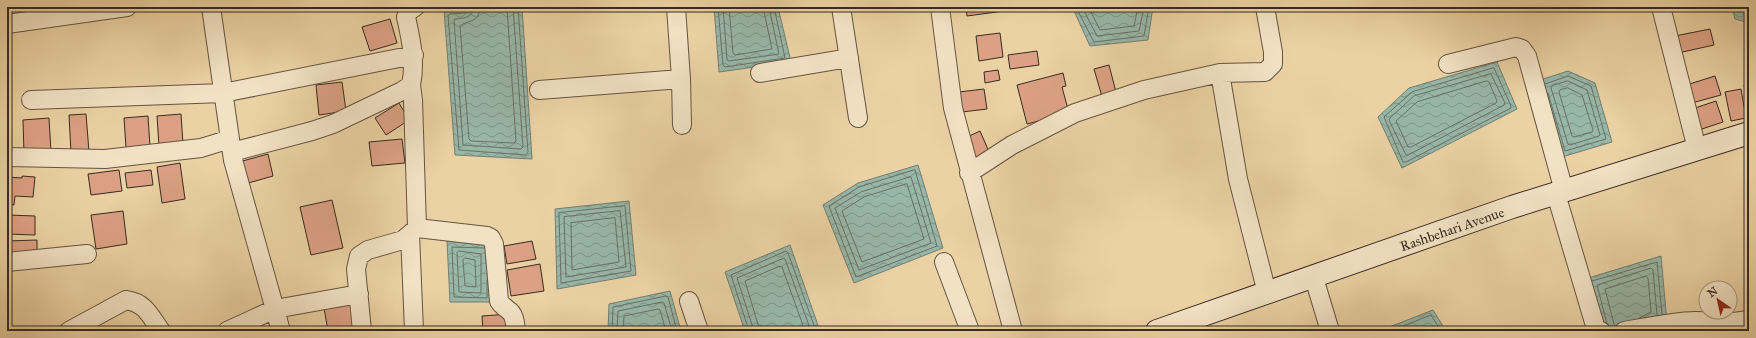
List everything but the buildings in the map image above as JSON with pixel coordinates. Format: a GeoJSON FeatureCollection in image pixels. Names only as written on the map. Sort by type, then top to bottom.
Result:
{"type":"FeatureCollection","features":[{"type":"Feature","properties":{"kind":"main road","name":"Rashbehari Avenue"},"geometry":{"type":"LineString","coordinates":[[1157,331],[1314,278],[1512,207],[1749,133]]}},
{"type":"Feature","properties":{"kind":"street"},"geometry":{"type":"LineString","coordinates":[[7,24],[126,7]]}},
{"type":"Feature","properties":{"kind":"street"},"geometry":{"type":"LineString","coordinates":[[211,7],[231,145],[281,331]]}},
{"type":"Feature","properties":{"kind":"street"},"geometry":{"type":"LineString","coordinates":[[414,331],[413,100],[411,85],[414,55],[406,17],[409,11],[415,7]]}},
{"type":"Feature","properties":{"kind":"street"},"geometry":{"type":"LineString","coordinates":[[676,7],[681,79],[682,125]]}},
{"type":"Feature","properties":{"kind":"street"},"geometry":{"type":"LineString","coordinates":[[841,7],[858,118]]}},
{"type":"Feature","properties":{"kind":"street"},"geometry":{"type":"LineString","coordinates":[[940,7],[953,108],[969,173],[1013,331]]}},
{"type":"Feature","properties":{"kind":"street"},"geometry":{"type":"LineString","coordinates":[[969,173],[1012,145],[1076,113],[1144,90],[1220,72],[1265,72],[1273,64],[1274,52],[1265,7]]}},
{"type":"Feature","properties":{"kind":"street"},"geometry":{"type":"LineString","coordinates":[[1661,7],[1697,149]]}},
{"type":"Feature","properties":{"kind":"street"},"geometry":{"type":"LineString","coordinates":[[1448,64],[1516,47],[1522,49],[1527,56],[1560,193],[1593,319],[1596,329],[1600,331]]}},
{"type":"Feature","properties":{"kind":"street"},"geometry":{"type":"LineString","coordinates":[[31,100],[223,93],[414,55]]}},
{"type":"Feature","properties":{"kind":"street"},"geometry":{"type":"LineString","coordinates":[[760,73],[848,58]]}},
{"type":"Feature","properties":{"kind":"street"},"geometry":{"type":"LineString","coordinates":[[1220,72],[1238,179],[1268,293]]}},
{"type":"Feature","properties":{"kind":"street"},"geometry":{"type":"LineString","coordinates":[[539,90],[681,79]]}},
{"type":"Feature","properties":{"kind":"street"},"geometry":{"type":"LineString","coordinates":[[7,157],[105,159],[231,145],[333,124],[402,91],[411,85]]}},
{"type":"Feature","properties":{"kind":"street"},"geometry":{"type":"LineString","coordinates":[[362,331],[356,269],[358,256],[368,250],[403,240],[414,231],[487,236],[491,238],[494,244],[499,301],[502,306],[511,312],[516,331]]}},
{"type":"Feature","properties":{"kind":"street"},"geometry":{"type":"LineString","coordinates":[[7,262],[87,254]]}},
{"type":"Feature","properties":{"kind":"street"},"geometry":{"type":"LineString","coordinates":[[944,262],[970,331]]}},
{"type":"Feature","properties":{"kind":"street"},"geometry":{"type":"LineString","coordinates":[[1314,278],[1330,331]]}},
{"type":"Feature","properties":{"kind":"street"},"geometry":{"type":"LineString","coordinates":[[227,331],[275,309],[358,294]]}},
{"type":"Feature","properties":{"kind":"street"},"geometry":{"type":"LineString","coordinates":[[69,331],[126,300],[137,302],[145,308],[161,331]]}},
{"type":"Feature","properties":{"kind":"street"},"geometry":{"type":"LineString","coordinates":[[689,301],[699,331]]}},
{"type":"Feature","properties":{"kind":"street"},"geometry":{"type":"LineString","coordinates":[[1624,331],[1684,322],[1706,322],[1711,328],[1749,320]]}},
{"type":"Feature","properties":{"kind":"water"},"geometry":{"type":"Polygon","coordinates":[[[522,7],[532,159],[455,155],[444,10],[522,7]]]}},
{"type":"Feature","properties":{"kind":"water"},"geometry":{"type":"Polygon","coordinates":[[[714,7],[778,7],[791,62],[719,72],[714,7]]]}},
{"type":"Feature","properties":{"kind":"water"},"geometry":{"type":"Polygon","coordinates":[[[1076,7],[1153,7],[1148,40],[1090,46],[1075,13],[1076,7]]]}},
{"type":"Feature","properties":{"kind":"water"},"geometry":{"type":"Polygon","coordinates":[[[1732,7],[1749,7],[1749,23],[1735,19],[1732,7]]]}},
{"type":"Feature","properties":{"kind":"water"},"geometry":{"type":"Polygon","coordinates":[[[1497,62],[1517,109],[1402,168],[1378,117],[1409,88],[1497,62]]]}},
{"type":"Feature","properties":{"kind":"water"},"geometry":{"type":"Polygon","coordinates":[[[1568,71],[1595,83],[1612,142],[1562,157],[1540,80],[1568,71]]]}},
{"type":"Feature","properties":{"kind":"water"},"geometry":{"type":"Polygon","coordinates":[[[918,165],[943,248],[854,283],[823,205],[858,183],[918,165]]]}},
{"type":"Feature","properties":{"kind":"water"},"geometry":{"type":"Polygon","coordinates":[[[629,201],[636,275],[557,289],[555,209],[629,201]]]}},
{"type":"Feature","properties":{"kind":"water"},"geometry":{"type":"Polygon","coordinates":[[[447,241],[490,244],[492,302],[450,302],[447,241]]]}},
{"type":"Feature","properties":{"kind":"water"},"geometry":{"type":"Polygon","coordinates":[[[790,245],[820,331],[745,331],[725,272],[790,245]]]}},
{"type":"Feature","properties":{"kind":"water"},"geometry":{"type":"Polygon","coordinates":[[[1661,256],[1667,323],[1643,331],[1600,331],[1585,279],[1661,256]]]}},
{"type":"Feature","properties":{"kind":"water"},"geometry":{"type":"Polygon","coordinates":[[[670,291],[681,331],[608,331],[609,304],[670,291]]]}},
{"type":"Feature","properties":{"kind":"water"},"geometry":{"type":"Polygon","coordinates":[[[1433,310],[1446,331],[1379,331],[1433,310]]]}}]}
